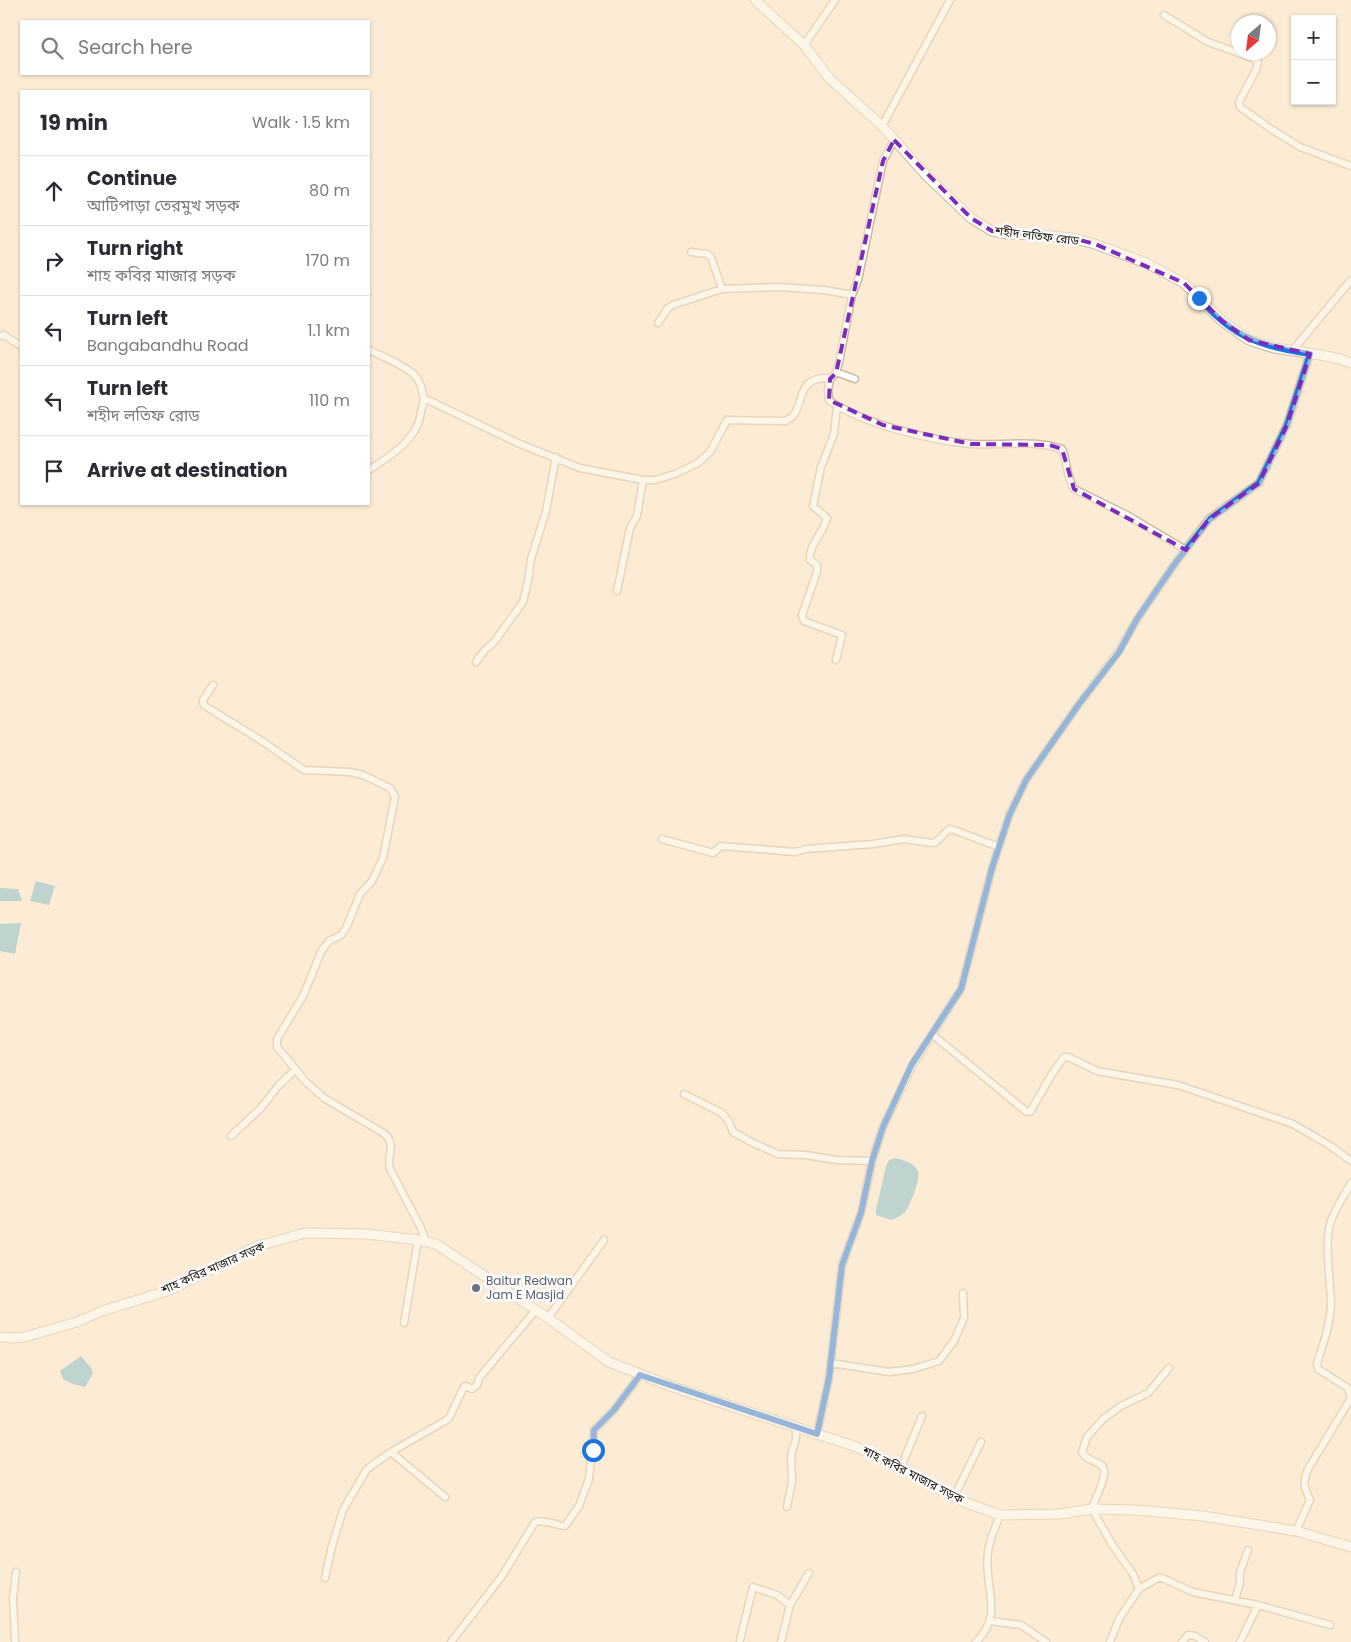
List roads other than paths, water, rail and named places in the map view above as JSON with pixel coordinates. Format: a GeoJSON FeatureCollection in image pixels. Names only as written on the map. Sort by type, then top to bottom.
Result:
{"type":"FeatureCollection","features":[{"type":"Feature","properties":{"kind":"street","name":"শহীদ লতিফ রোড"},"geometry":{"type":"LineString","coordinates":[[756,0],[804,44],[829,78],[882,126],[914,163],[971,218],[992,231],[1007,234],[1072,238],[1095,244],[1146,263],[1184,283],[1222,321],[1249,340],[1274,348],[1340,359],[1351,363]]}},
{"type":"Feature","properties":{"kind":"street"},"geometry":{"type":"LineString","coordinates":[[804,44],[835,0]]}},
{"type":"Feature","properties":{"kind":"street"},"geometry":{"type":"LineString","coordinates":[[882,126],[950,0]]}},
{"type":"Feature","properties":{"kind":"street"},"geometry":{"type":"LineString","coordinates":[[1164,15],[1208,42],[1255,59],[1258,62],[1256,70],[1239,102],[1240,107],[1300,147],[1351,166]]}},
{"type":"Feature","properties":{"kind":"street"},"geometry":{"type":"LineString","coordinates":[[894,140],[883,161],[836,372],[830,379],[829,400],[837,406],[876,422],[930,438],[971,444],[1050,445],[1062,449],[1069,482],[1074,489],[1127,514],[1186,550]]}},
{"type":"Feature","properties":{"kind":"street"},"geometry":{"type":"LineString","coordinates":[[691,252],[707,254],[711,257],[722,290]]}},
{"type":"Feature","properties":{"kind":"street"},"geometry":{"type":"LineString","coordinates":[[1292,351],[1351,280]]}},
{"type":"Feature","properties":{"kind":"street"},"geometry":{"type":"LineString","coordinates":[[658,323],[668,308],[673,305],[722,290],[779,287],[852,294]]}},
{"type":"Feature","properties":{"kind":"street"},"geometry":{"type":"LineString","coordinates":[[0,336],[4,336],[20,345]]}},
{"type":"Feature","properties":{"kind":"street"},"geometry":{"type":"LineString","coordinates":[[370,350],[416,376],[421,386],[424,401],[422,415],[411,437],[398,450],[370,469]]}},
{"type":"Feature","properties":{"kind":"street"},"geometry":{"type":"LineString","coordinates":[[817,1434],[831,1363],[842,1265],[861,1213],[872,1161],[883,1127],[912,1064],[933,1035],[961,989],[1009,816],[1026,780],[1079,704],[1119,652],[1137,619],[1186,550],[1210,519],[1259,483],[1287,425],[1310,354]]}},
{"type":"Feature","properties":{"kind":"street"},"geometry":{"type":"LineString","coordinates":[[836,372],[855,379]]}},
{"type":"Feature","properties":{"kind":"street"},"geometry":{"type":"LineString","coordinates":[[424,401],[428,400],[443,406],[520,444],[580,468],[643,480],[655,480],[675,474],[698,463],[710,452],[726,420],[786,421],[793,416],[803,390],[812,380],[825,377],[830,379]]}},
{"type":"Feature","properties":{"kind":"street"},"geometry":{"type":"LineString","coordinates":[[836,660],[842,635],[804,621],[802,615],[817,572],[817,566],[810,560],[810,554],[827,518],[813,506],[821,467],[834,434],[837,406]]}},
{"type":"Feature","properties":{"kind":"street"},"geometry":{"type":"LineString","coordinates":[[476,662],[494,642],[523,602],[531,559],[546,511],[556,457]]}},
{"type":"Feature","properties":{"kind":"street"},"geometry":{"type":"LineString","coordinates":[[617,592],[630,528],[637,516],[643,480]]}},
{"type":"Feature","properties":{"kind":"street"},"geometry":{"type":"LineString","coordinates":[[213,685],[203,700],[206,706],[262,741],[294,764],[304,770],[350,772],[363,776],[390,788],[395,797],[383,858],[372,881],[360,894],[346,928],[341,935],[329,941],[322,950],[303,996],[277,1039],[276,1047],[306,1082],[324,1098],[385,1134],[390,1140],[392,1146],[388,1163],[390,1169],[422,1228],[422,1241],[404,1323]]}},
{"type":"Feature","properties":{"kind":"street"},"geometry":{"type":"LineString","coordinates":[[662,839],[713,853],[720,846],[795,852],[806,849],[873,844],[904,839],[932,843],[936,842],[949,829],[999,847]]}},
{"type":"Feature","properties":{"kind":"street"},"geometry":{"type":"LineString","coordinates":[[933,1035],[1027,1112],[1030,1112],[1064,1057],[1068,1057],[1097,1070],[1178,1085],[1293,1124],[1329,1145],[1351,1161]]}},
{"type":"Feature","properties":{"kind":"street"},"geometry":{"type":"LineString","coordinates":[[231,1136],[261,1108],[279,1085],[296,1070]]}},
{"type":"Feature","properties":{"kind":"street"},"geometry":{"type":"LineString","coordinates":[[684,1094],[722,1113],[729,1122],[733,1132],[778,1154],[805,1155],[837,1160],[872,1161]]}},
{"type":"Feature","properties":{"kind":"street"},"geometry":{"type":"LineString","coordinates":[[1296,1531],[1310,1500],[1304,1488],[1308,1469],[1350,1398],[1348,1388],[1318,1369],[1316,1364],[1329,1325],[1331,1306],[1328,1256],[1329,1226],[1332,1216],[1351,1183]]}},
{"type":"Feature","properties":{"kind":"street","name":"শাহ কবির মাজার সড়ক"},"geometry":{"type":"LineString","coordinates":[[0,1337],[24,1337],[77,1322],[102,1311],[170,1290],[255,1247],[305,1233],[367,1234],[422,1241],[436,1244],[548,1318],[609,1362],[640,1375],[854,1446],[901,1466],[926,1482],[954,1496],[1000,1514],[1059,1514],[1092,1509],[1135,1510],[1203,1516],[1296,1531],[1351,1547]]}},
{"type":"Feature","properties":{"kind":"street"},"geometry":{"type":"LineString","coordinates":[[548,1318],[604,1240]]}},
{"type":"Feature","properties":{"kind":"street"},"geometry":{"type":"LineString","coordinates":[[831,1363],[889,1372],[913,1369],[939,1361],[954,1341],[964,1318],[963,1293]]}},
{"type":"Feature","properties":{"kind":"street"},"geometry":{"type":"LineString","coordinates":[[325,1578],[343,1510],[367,1469],[391,1452],[449,1418],[464,1387],[472,1389],[476,1385],[479,1378],[535,1311]]}},
{"type":"Feature","properties":{"kind":"street"},"geometry":{"type":"LineString","coordinates":[[1139,1589],[1133,1574],[1113,1546],[1092,1509],[1104,1477],[1105,1471],[1103,1466],[1091,1461],[1082,1452],[1087,1437],[1104,1420],[1121,1406],[1148,1394],[1169,1368]]}},
{"type":"Feature","properties":{"kind":"street"},"geometry":{"type":"LineString","coordinates":[[451,1642],[502,1576],[536,1522],[541,1520],[554,1525],[565,1526],[575,1513],[589,1479],[594,1430],[614,1410],[640,1375]]}},
{"type":"Feature","properties":{"kind":"street"},"geometry":{"type":"LineString","coordinates":[[901,1466],[922,1416]]}},
{"type":"Feature","properties":{"kind":"street"},"geometry":{"type":"LineString","coordinates":[[787,1508],[792,1481],[791,1455],[796,1439],[796,1426]]}},
{"type":"Feature","properties":{"kind":"street"},"geometry":{"type":"LineString","coordinates":[[954,1496],[981,1442]]}},
{"type":"Feature","properties":{"kind":"street"},"geometry":{"type":"LineString","coordinates":[[391,1452],[444,1497]]}},
{"type":"Feature","properties":{"kind":"street"},"geometry":{"type":"LineString","coordinates":[[976,1642],[983,1635],[990,1621],[991,1600],[987,1572],[988,1551],[1000,1514]]}},
{"type":"Feature","properties":{"kind":"street"},"geometry":{"type":"LineString","coordinates":[[1235,1600],[1240,1583],[1240,1572],[1248,1550]]}},
{"type":"Feature","properties":{"kind":"street"},"geometry":{"type":"LineString","coordinates":[[15,1642],[13,1598],[16,1572]]}},
{"type":"Feature","properties":{"kind":"street"},"geometry":{"type":"LineString","coordinates":[[781,1642],[790,1605],[809,1573]]}},
{"type":"Feature","properties":{"kind":"street"},"geometry":{"type":"LineString","coordinates":[[1110,1642],[1119,1620],[1139,1589],[1160,1577],[1193,1592],[1258,1605],[1330,1625]]}},
{"type":"Feature","properties":{"kind":"street"},"geometry":{"type":"LineString","coordinates":[[740,1640],[753,1587],[777,1595],[790,1605]]}},
{"type":"Feature","properties":{"kind":"street"},"geometry":{"type":"LineString","coordinates":[[1240,1642],[1258,1605]]}},
{"type":"Feature","properties":{"kind":"street"},"geometry":{"type":"LineString","coordinates":[[990,1621],[1021,1625],[1046,1642]]}},
{"type":"Feature","properties":{"kind":"street"},"geometry":{"type":"LineString","coordinates":[[1182,1642],[1188,1635],[1205,1642]]}},
{"type":"Feature","properties":{"kind":"water"},"geometry":{"type":"Polygon","coordinates":[[[36,881],[55,886],[49,905],[30,901],[36,881]]]}},
{"type":"Feature","properties":{"kind":"water"},"geometry":{"type":"Polygon","coordinates":[[[0,888],[18,889],[22,901],[0,901],[0,888]]]}},
{"type":"Feature","properties":{"kind":"water"},"geometry":{"type":"Polygon","coordinates":[[[21,923],[15,954],[0,951],[0,924],[21,923]]]}},
{"type":"Feature","properties":{"kind":"water"},"geometry":{"type":"Polygon","coordinates":[[[895,1158],[912,1164],[919,1175],[907,1209],[902,1215],[891,1220],[876,1215],[876,1210],[886,1166],[889,1160],[895,1158]]]}},
{"type":"Feature","properties":{"kind":"water"},"geometry":{"type":"Polygon","coordinates":[[[81,1356],[93,1373],[85,1387],[63,1379],[60,1371],[81,1356]]]}},
{"type":"Feature","properties":{"kind":"place","name":"Baitur Redwan Jam E Masjid"},"geometry":{"type":"Point","coordinates":[476,1288]}}]}
